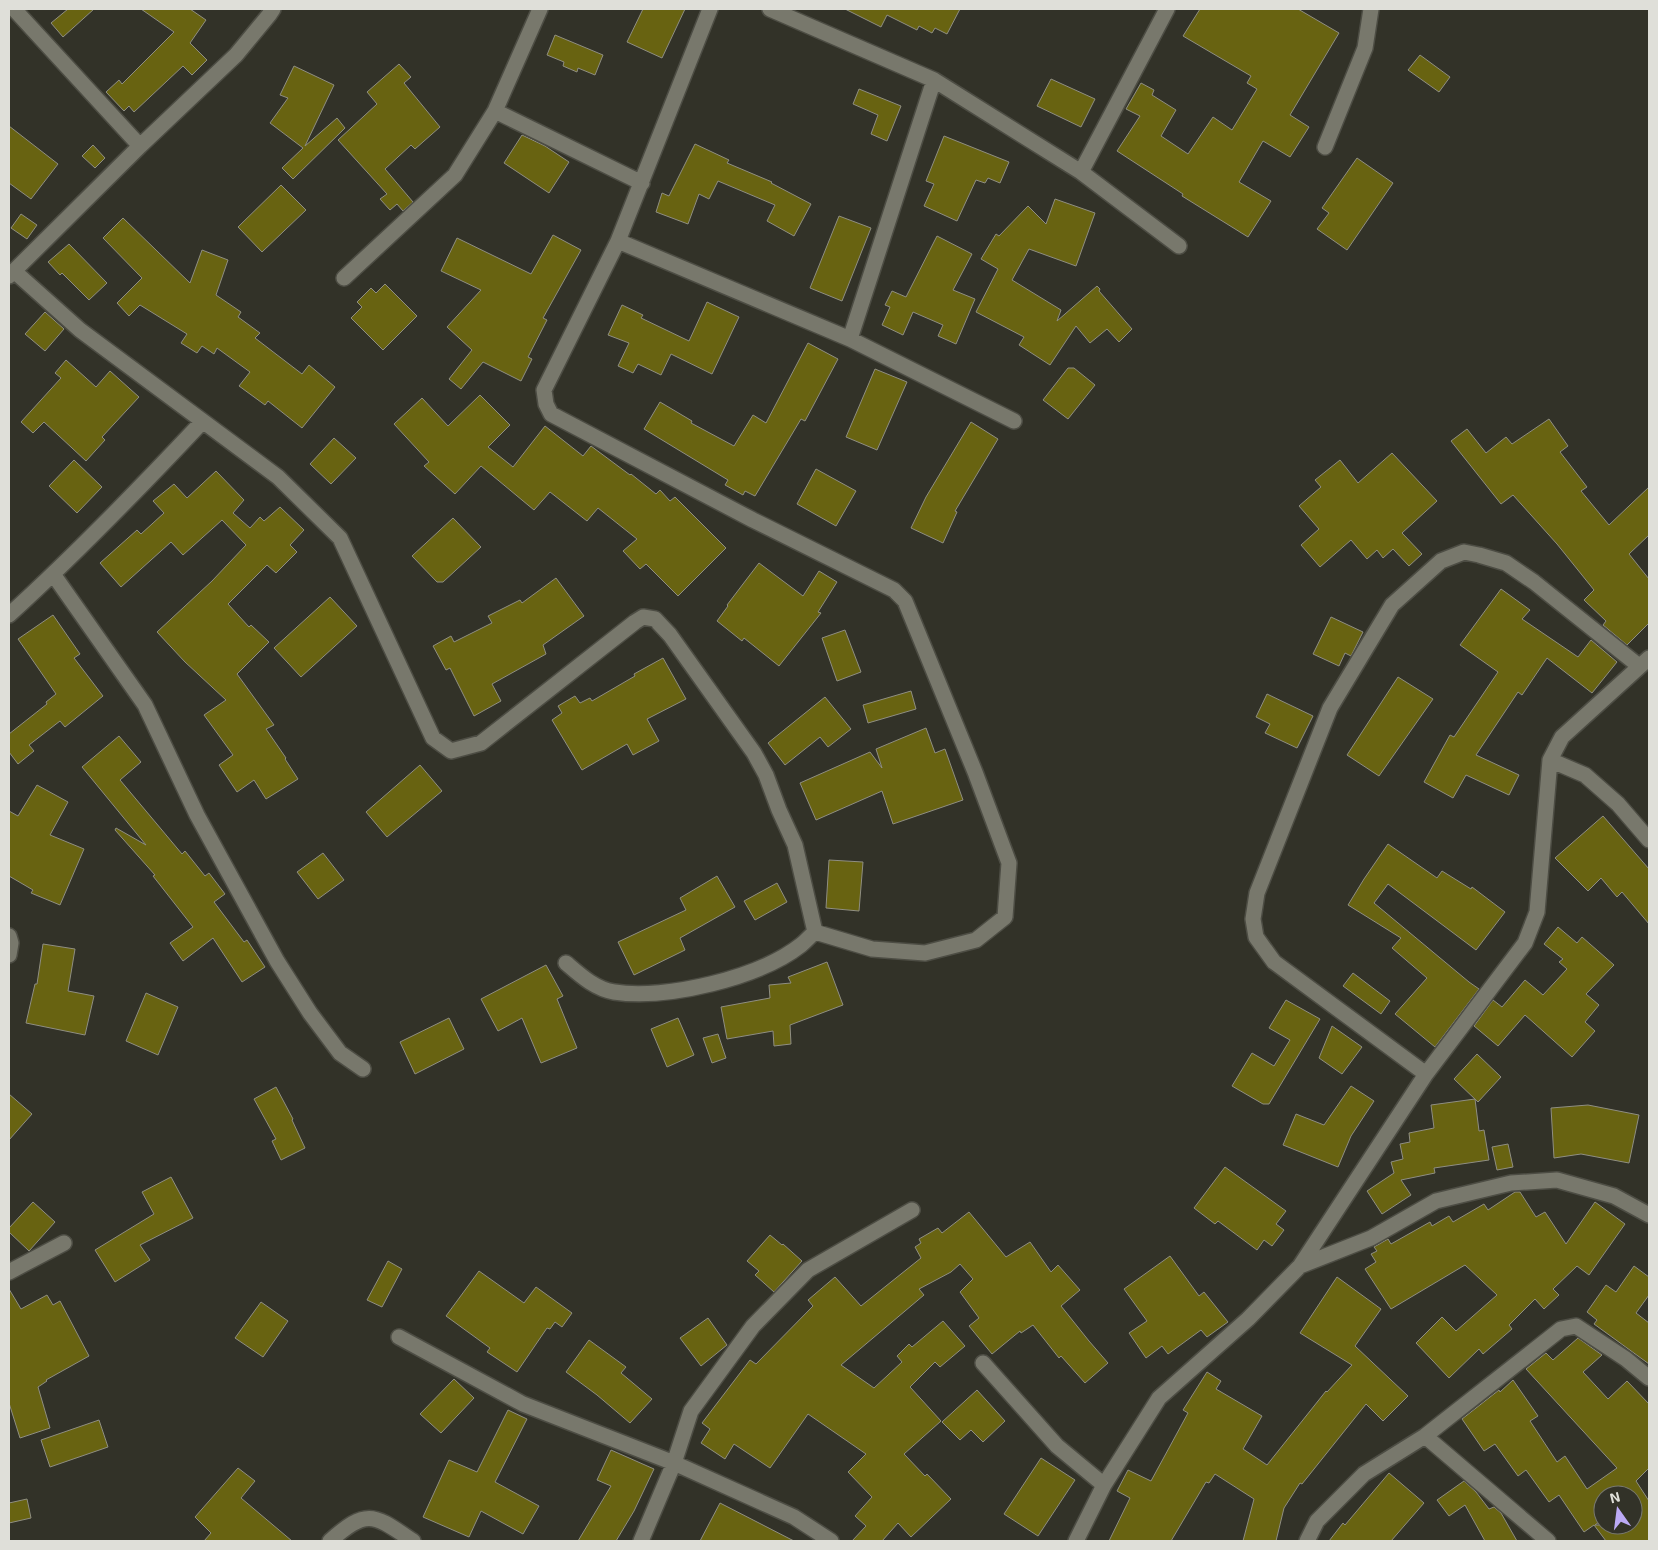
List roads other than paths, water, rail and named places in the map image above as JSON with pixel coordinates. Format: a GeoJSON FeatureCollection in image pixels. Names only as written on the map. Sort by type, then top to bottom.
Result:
{"type":"FeatureCollection","features":[{"type":"Feature","properties":{"kind":"street"},"geometry":{"type":"LineString","coordinates":[[14,9],[140,146]]}},
{"type":"Feature","properties":{"kind":"street"},"geometry":{"type":"LineString","coordinates":[[273,9],[236,55],[140,146],[11,274],[80,330],[278,477],[340,538],[433,738],[452,751],[480,742],[634,622],[643,618],[655,619],[670,635],[754,753],[766,775],[795,846],[815,932]]}},
{"type":"Feature","properties":{"kind":"street"},"geometry":{"type":"LineString","coordinates":[[344,278],[455,175],[495,111],[540,9]]}},
{"type":"Feature","properties":{"kind":"street"},"geometry":{"type":"LineString","coordinates":[[710,9],[618,241],[544,390],[546,404],[551,414],[753,520],[894,590],[905,601],[975,772],[1009,863],[1005,917],[976,940],[924,952],[872,949],[815,932]]}},
{"type":"Feature","properties":{"kind":"street"},"geometry":{"type":"LineString","coordinates":[[770,9],[934,80],[1081,172],[1179,246]]}},
{"type":"Feature","properties":{"kind":"street"},"geometry":{"type":"LineString","coordinates":[[1081,172],[1168,9]]}},
{"type":"Feature","properties":{"kind":"street"},"geometry":{"type":"LineString","coordinates":[[1326,147],[1365,48],[1371,9]]}},
{"type":"Feature","properties":{"kind":"street"},"geometry":{"type":"LineString","coordinates":[[850,339],[934,80]]}},
{"type":"Feature","properties":{"kind":"street"},"geometry":{"type":"LineString","coordinates":[[495,111],[642,183]]}},
{"type":"Feature","properties":{"kind":"street"},"geometry":{"type":"LineString","coordinates":[[618,241],[850,339],[1014,422]]}},
{"type":"Feature","properties":{"kind":"street"},"geometry":{"type":"LineString","coordinates":[[9,615],[54,574],[155,473],[202,422]]}},
{"type":"Feature","properties":{"kind":"street"},"geometry":{"type":"LineString","coordinates":[[1076,1541],[1104,1485],[1159,1398],[1248,1319],[1300,1266],[1426,1074],[1525,943],[1537,912],[1550,760],[1562,737],[1644,662],[1506,563],[1464,552],[1441,561],[1392,605],[1330,708],[1257,893],[1253,919],[1256,937],[1274,962],[1426,1074]]}},
{"type":"Feature","properties":{"kind":"street"},"geometry":{"type":"LineString","coordinates":[[54,574],[145,705],[198,815],[282,968],[310,1013],[340,1053],[363,1070]]}},
{"type":"Feature","properties":{"kind":"street"},"geometry":{"type":"LineString","coordinates":[[1550,760],[1584,775],[1618,804],[1649,840]]}},
{"type":"Feature","properties":{"kind":"street"},"geometry":{"type":"LineString","coordinates":[[566,963],[589,982],[613,992],[659,994],[699,987],[745,974],[771,963],[800,946],[815,932]]}},
{"type":"Feature","properties":{"kind":"street"},"geometry":{"type":"LineString","coordinates":[[9,936],[11,943],[9,955]]}},
{"type":"Feature","properties":{"kind":"street"},"geometry":{"type":"LineString","coordinates":[[1300,1266],[1371,1238],[1436,1201],[1511,1183],[1557,1180],[1614,1196],[1649,1216]]}},
{"type":"Feature","properties":{"kind":"street"},"geometry":{"type":"LineString","coordinates":[[641,1541],[674,1463],[691,1411],[753,1326],[808,1270],[912,1210]]}},
{"type":"Feature","properties":{"kind":"street"},"geometry":{"type":"LineString","coordinates":[[9,1272],[64,1243]]}},
{"type":"Feature","properties":{"kind":"street"},"geometry":{"type":"LineString","coordinates":[[1308,1541],[1317,1521],[1364,1474],[1424,1436],[1561,1329],[1576,1326],[1626,1359],[1649,1378]]}},
{"type":"Feature","properties":{"kind":"street"},"geometry":{"type":"LineString","coordinates":[[399,1336],[523,1404],[674,1463],[794,1517],[831,1541]]}},
{"type":"Feature","properties":{"kind":"street"},"geometry":{"type":"LineString","coordinates":[[983,1363],[1058,1446],[1104,1485]]}},
{"type":"Feature","properties":{"kind":"street"},"geometry":{"type":"LineString","coordinates":[[1424,1436],[1548,1541]]}},
{"type":"Feature","properties":{"kind":"street"},"geometry":{"type":"LineString","coordinates":[[330,1541],[346,1527],[360,1520],[371,1518],[384,1521],[414,1541]]}}]}
